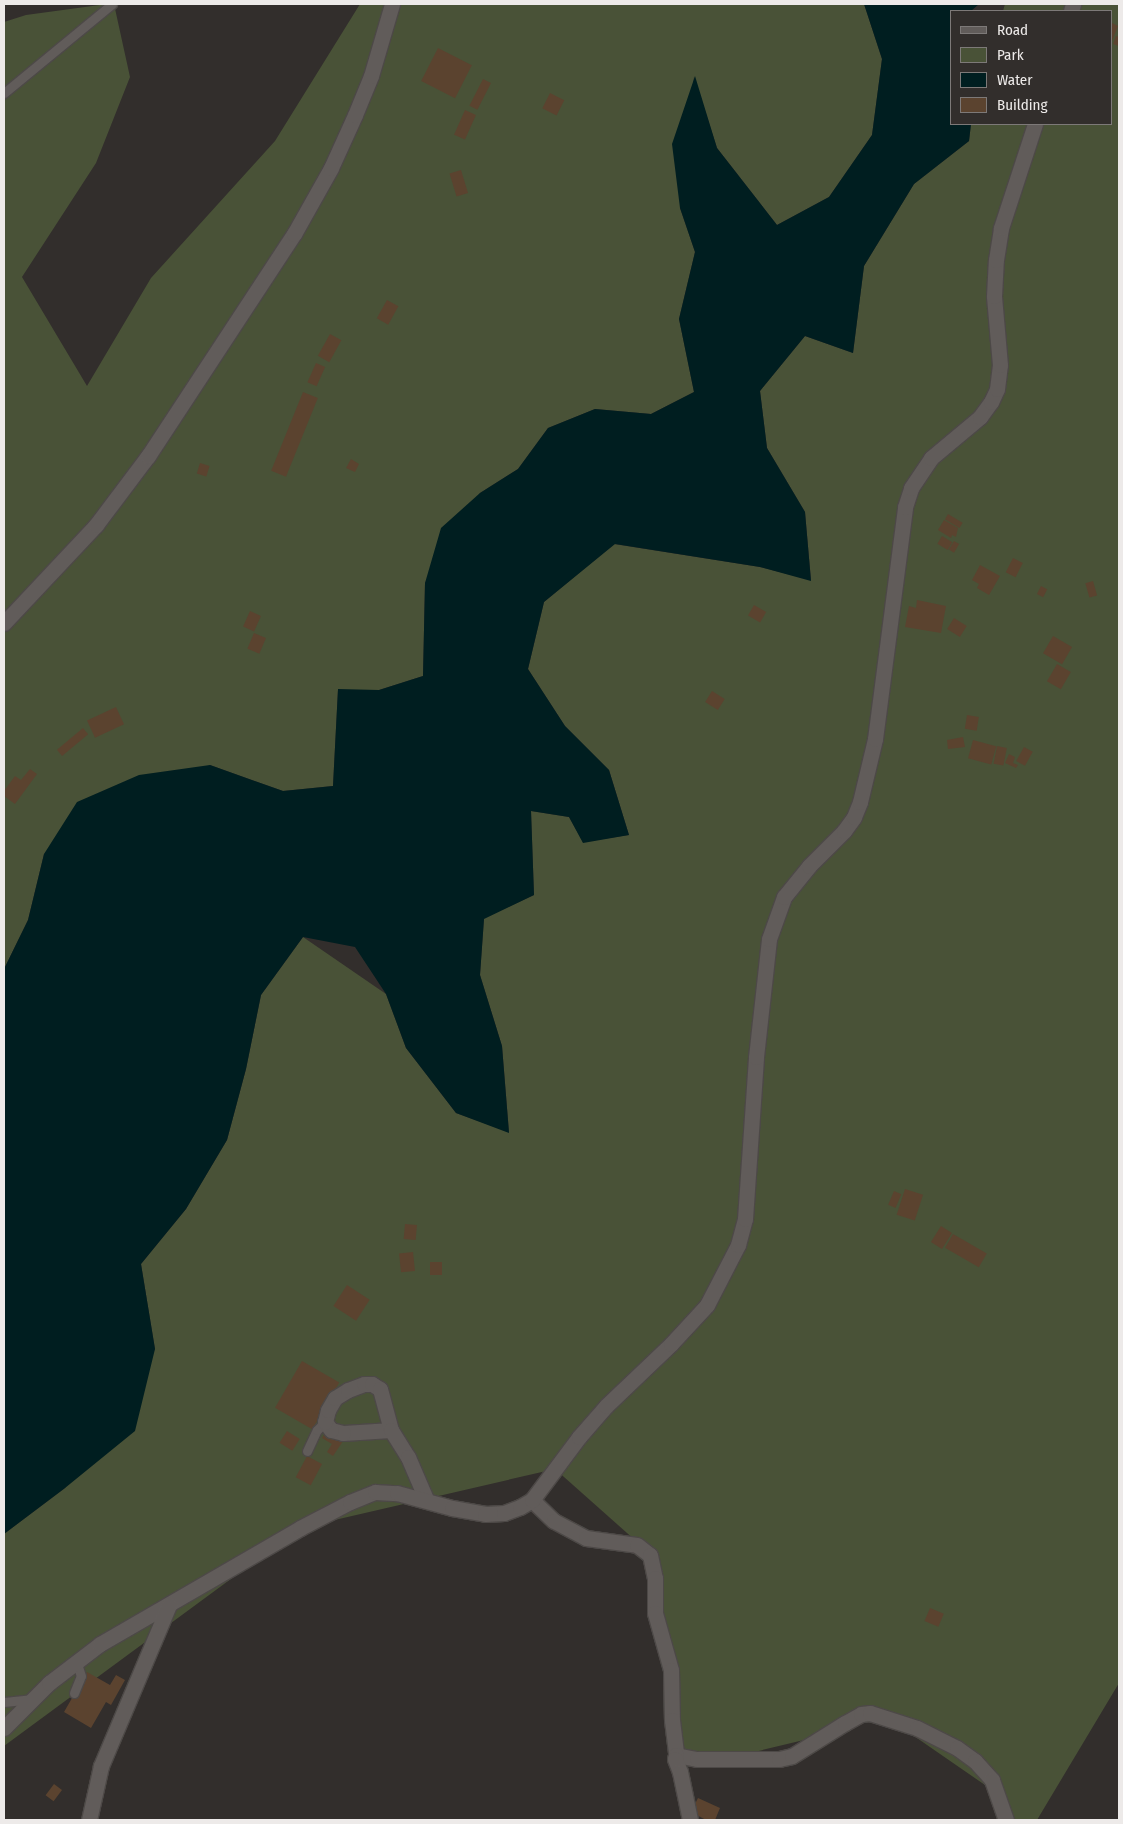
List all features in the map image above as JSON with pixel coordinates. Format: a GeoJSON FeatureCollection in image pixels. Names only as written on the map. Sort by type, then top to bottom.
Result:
{"type":"FeatureCollection","features":[{"type":"Feature","properties":{"kind":"street"},"geometry":{"type":"LineString","coordinates":[[4,623],[96,524],[136,471],[189,396],[294,234],[331,168],[355,115],[371,76],[388,6]]}},
{"type":"Feature","properties":{"kind":"street"},"geometry":{"type":"LineString","coordinates":[[4,1728],[31,1699],[76,1661],[141,1618],[169,1606],[300,1528],[350,1502],[375,1492],[397,1493],[426,1499],[452,1508],[485,1514],[504,1513],[532,1500],[595,1418],[671,1344],[707,1305],[738,1245],[746,1219],[756,1057],[769,939],[784,897],[809,866],[844,831],[854,817],[862,795],[876,729],[905,507],[911,488],[932,458],[980,417],[991,402],[996,389],[1000,365],[994,296],[996,260],[1001,228],[1035,125]]}},
{"type":"Feature","properties":{"kind":"street"},"geometry":{"type":"LineString","coordinates":[[391,1430],[343,1433],[331,1430],[325,1422],[328,1410],[335,1398],[348,1390],[372,1384],[380,1389],[391,1430],[408,1457],[426,1499]]}},
{"type":"Feature","properties":{"kind":"street"},"geometry":{"type":"LineString","coordinates":[[532,1500],[554,1521],[586,1538],[637,1545],[650,1554],[654,1578],[655,1613],[672,1670],[672,1720],[675,1759],[680,1772],[690,1820]]}},
{"type":"Feature","properties":{"kind":"street"},"geometry":{"type":"LineString","coordinates":[[89,1820],[101,1766],[169,1606]]}},
{"type":"Feature","properties":{"kind":"street"},"geometry":{"type":"LineString","coordinates":[[676,1755],[697,1759],[785,1757],[802,1751],[861,1714],[870,1713],[918,1728],[957,1748],[975,1761],[992,1780],[1006,1820]]}},
{"type":"Feature","properties":{"kind":"lane"},"geometry":{"type":"LineString","coordinates":[[4,93],[112,4]]}},
{"type":"Feature","properties":{"kind":"lane"},"geometry":{"type":"LineString","coordinates":[[307,1450],[317,1430],[325,1422]]}},
{"type":"Feature","properties":{"kind":"lane"},"geometry":{"type":"LineString","coordinates":[[74,1693],[81,1676],[76,1661]]}},
{"type":"Feature","properties":{"kind":"lane"},"geometry":{"type":"LineString","coordinates":[[4,1702],[31,1699]]}},
{"type":"Feature","properties":{"kind":"green space"},"geometry":{"type":"Polygon","coordinates":[[[114,4],[130,77],[96,163],[22,277],[87,386],[151,278],[275,141],[360,4],[864,4],[882,59],[872,135],[829,197],[777,225],[717,148],[694,77],[680,208],[695,252],[679,319],[694,392],[651,414],[595,409],[548,428],[518,469],[480,493],[425,583],[423,676],[379,690],[338,690],[333,786],[283,791],[210,765],[44,854],[28,920],[4,969],[4,22],[26,15],[114,4]]]}},
{"type":"Feature","properties":{"kind":"green space"},"geometry":{"type":"Polygon","coordinates":[[[1005,4],[1119,4],[1119,1683],[1037,1820],[1005,1820],[998,1794],[885,1716],[829,1734],[725,1759],[676,1755],[645,1549],[555,1469],[300,1528],[4,1746],[4,1534],[65,1488],[155,1349],[141,1264],[186,1209],[227,1140],[246,1069],[261,995],[303,937],[386,994],[406,1048],[456,1113],[509,1132],[502,1046],[480,975],[484,918],[534,895],[531,811],[569,817],[583,842],[629,835],[609,770],[565,726],[528,669],[544,602],[614,544],[760,567],[811,580],[805,512],[767,448],[760,391],[805,336],[853,353],[864,266],[914,184],[969,141],[971,125],[1113,125],[1113,10],[1003,10],[1005,4]]]}},
{"type":"Feature","properties":{"kind":"water"},"geometry":{"type":"Polygon","coordinates":[[[864,4],[979,4],[972,10],[950,10],[950,125],[971,125],[969,141],[914,184],[864,266],[853,353],[805,336],[760,391],[767,448],[805,512],[811,581],[760,567],[615,544],[544,602],[528,669],[565,726],[609,770],[629,835],[583,843],[569,817],[531,811],[534,895],[484,919],[480,975],[502,1046],[509,1133],[456,1113],[406,1048],[386,994],[355,947],[303,937],[261,995],[246,1069],[227,1140],[186,1209],[141,1264],[155,1349],[135,1431],[65,1488],[4,1534],[4,969],[28,920],[44,854],[77,802],[139,775],[210,765],[283,791],[333,786],[338,689],[379,690],[423,676],[425,583],[441,528],[480,493],[518,469],[548,428],[595,409],[651,414],[694,392],[679,319],[695,252],[680,208],[672,144],[695,76],[717,148],[777,225],[829,197],[872,135],[882,59],[864,4]]]}},
{"type":"Feature","properties":{"kind":"building"},"geometry":{"type":"Polygon","coordinates":[[[1113,24],[1118,26],[1113,38],[1113,24]]]}},
{"type":"Feature","properties":{"kind":"building"},"geometry":{"type":"Polygon","coordinates":[[[1116,36],[1119,37],[1119,46],[1113,44],[1116,36]]]}},
{"type":"Feature","properties":{"kind":"building"},"geometry":{"type":"Polygon","coordinates":[[[438,48],[472,65],[455,98],[421,81],[438,48]]]}},
{"type":"Feature","properties":{"kind":"building"},"geometry":{"type":"Polygon","coordinates":[[[483,79],[491,83],[477,110],[469,106],[483,79]]]}},
{"type":"Feature","properties":{"kind":"building"},"geometry":{"type":"Polygon","coordinates":[[[550,93],[564,100],[557,115],[542,108],[550,93]]]}},
{"type":"Feature","properties":{"kind":"building"},"geometry":{"type":"Polygon","coordinates":[[[465,110],[476,115],[465,140],[454,135],[465,110]]]}},
{"type":"Feature","properties":{"kind":"building"},"geometry":{"type":"Polygon","coordinates":[[[461,170],[468,193],[457,196],[450,174],[461,170]]]}},
{"type":"Feature","properties":{"kind":"building"},"geometry":{"type":"Polygon","coordinates":[[[387,300],[398,306],[388,325],[377,318],[387,300]]]}},
{"type":"Feature","properties":{"kind":"building"},"geometry":{"type":"Polygon","coordinates":[[[330,334],[341,340],[329,362],[318,356],[330,334]]]}},
{"type":"Feature","properties":{"kind":"building"},"geometry":{"type":"Polygon","coordinates":[[[316,363],[325,367],[317,386],[307,382],[316,363]]]}},
{"type":"Feature","properties":{"kind":"building"},"geometry":{"type":"Polygon","coordinates":[[[303,392],[318,398],[286,477],[271,471],[303,392]]]}},
{"type":"Feature","properties":{"kind":"building"},"geometry":{"type":"Polygon","coordinates":[[[351,459],[359,464],[355,472],[346,468],[351,459]]]}},
{"type":"Feature","properties":{"kind":"building"},"geometry":{"type":"Polygon","coordinates":[[[200,463],[210,466],[206,476],[197,474],[200,463]]]}},
{"type":"Feature","properties":{"kind":"building"},"geometry":{"type":"Polygon","coordinates":[[[948,514],[963,523],[959,528],[945,519],[948,514]]]}},
{"type":"Feature","properties":{"kind":"building"},"geometry":{"type":"Polygon","coordinates":[[[944,520],[958,528],[956,537],[952,535],[951,538],[938,530],[944,520]]]}},
{"type":"Feature","properties":{"kind":"building"},"geometry":{"type":"Polygon","coordinates":[[[942,536],[952,542],[948,550],[937,544],[942,536]]]}},
{"type":"Feature","properties":{"kind":"building"},"geometry":{"type":"Polygon","coordinates":[[[954,541],[959,544],[954,553],[949,550],[954,541]]]}},
{"type":"Feature","properties":{"kind":"building"},"geometry":{"type":"Polygon","coordinates":[[[1013,558],[1023,563],[1016,577],[1006,572],[1013,558]]]}},
{"type":"Feature","properties":{"kind":"building"},"geometry":{"type":"Polygon","coordinates":[[[980,565],[1000,576],[989,595],[977,588],[979,584],[972,580],[980,565]]]}},
{"type":"Feature","properties":{"kind":"building"},"geometry":{"type":"Polygon","coordinates":[[[1093,581],[1097,595],[1089,598],[1085,583],[1093,581]]]}},
{"type":"Feature","properties":{"kind":"building"},"geometry":{"type":"Polygon","coordinates":[[[1041,586],[1047,589],[1043,597],[1037,594],[1041,586]]]}},
{"type":"Feature","properties":{"kind":"building"},"geometry":{"type":"Polygon","coordinates":[[[917,600],[946,606],[941,633],[905,627],[909,606],[916,608],[917,600]]]}},
{"type":"Feature","properties":{"kind":"building"},"geometry":{"type":"Polygon","coordinates":[[[754,605],[766,612],[760,622],[748,615],[754,605]]]}},
{"type":"Feature","properties":{"kind":"building"},"geometry":{"type":"Polygon","coordinates":[[[250,611],[261,616],[254,631],[243,627],[250,611]]]}},
{"type":"Feature","properties":{"kind":"building"},"geometry":{"type":"Polygon","coordinates":[[[954,618],[967,626],[960,637],[947,629],[954,618]]]}},
{"type":"Feature","properties":{"kind":"building"},"geometry":{"type":"Polygon","coordinates":[[[254,633],[266,638],[259,654],[247,649],[254,633]]]}},
{"type":"Feature","properties":{"kind":"building"},"geometry":{"type":"Polygon","coordinates":[[[1053,636],[1072,647],[1062,664],[1043,653],[1053,636]]]}},
{"type":"Feature","properties":{"kind":"building"},"geometry":{"type":"Polygon","coordinates":[[[1057,664],[1071,672],[1061,689],[1047,681],[1057,664]]]}},
{"type":"Feature","properties":{"kind":"building"},"geometry":{"type":"Polygon","coordinates":[[[712,691],[725,699],[718,710],[705,702],[712,691]]]}},
{"type":"Feature","properties":{"kind":"building"},"geometry":{"type":"Polygon","coordinates":[[[116,707],[124,724],[95,738],[87,721],[116,707]]]}},
{"type":"Feature","properties":{"kind":"building"},"geometry":{"type":"Polygon","coordinates":[[[967,715],[979,717],[977,731],[965,729],[967,715]]]}},
{"type":"Feature","properties":{"kind":"building"},"geometry":{"type":"Polygon","coordinates":[[[83,728],[88,734],[62,756],[57,750],[83,728]]]}},
{"type":"Feature","properties":{"kind":"building"},"geometry":{"type":"Polygon","coordinates":[[[963,737],[965,747],[948,749],[947,740],[963,737]]]}},
{"type":"Feature","properties":{"kind":"building"},"geometry":{"type":"Polygon","coordinates":[[[973,740],[996,746],[991,765],[968,758],[973,740]]]}},
{"type":"Feature","properties":{"kind":"building"},"geometry":{"type":"Polygon","coordinates":[[[997,746],[1007,748],[1003,766],[994,764],[997,746]]]}},
{"type":"Feature","properties":{"kind":"building"},"geometry":{"type":"Polygon","coordinates":[[[1024,747],[1033,752],[1025,766],[1016,761],[1024,747]]]}},
{"type":"Feature","properties":{"kind":"building"},"geometry":{"type":"Polygon","coordinates":[[[1009,754],[1015,757],[1013,763],[1018,765],[1016,768],[1005,763],[1009,754]]]}},
{"type":"Feature","properties":{"kind":"building"},"geometry":{"type":"Polygon","coordinates":[[[30,769],[37,774],[15,804],[4,796],[4,791],[15,776],[21,780],[30,769]]]}},
{"type":"Feature","properties":{"kind":"building"},"geometry":{"type":"Polygon","coordinates":[[[905,1189],[923,1195],[915,1221],[897,1215],[905,1189]]]}},
{"type":"Feature","properties":{"kind":"building"},"geometry":{"type":"Polygon","coordinates":[[[894,1191],[901,1194],[896,1208],[888,1205],[894,1191]]]}},
{"type":"Feature","properties":{"kind":"building"},"geometry":{"type":"Polygon","coordinates":[[[405,1224],[417,1225],[416,1240],[404,1239],[405,1224]]]}},
{"type":"Feature","properties":{"kind":"building"},"geometry":{"type":"Polygon","coordinates":[[[941,1226],[952,1233],[942,1249],[931,1242],[941,1226]]]}},
{"type":"Feature","properties":{"kind":"building"},"geometry":{"type":"Polygon","coordinates":[[[953,1234],[987,1254],[979,1267],[945,1248],[953,1234]]]}},
{"type":"Feature","properties":{"kind":"building"},"geometry":{"type":"Polygon","coordinates":[[[413,1252],[415,1271],[401,1272],[399,1253],[413,1252]]]}},
{"type":"Feature","properties":{"kind":"building"},"geometry":{"type":"Polygon","coordinates":[[[430,1262],[442,1262],[442,1275],[430,1275],[430,1262]]]}},
{"type":"Feature","properties":{"kind":"building"},"geometry":{"type":"Polygon","coordinates":[[[347,1285],[370,1300],[356,1321],[333,1306],[347,1285]]]}},
{"type":"Feature","properties":{"kind":"building"},"geometry":{"type":"Polygon","coordinates":[[[302,1361],[339,1382],[312,1429],[275,1408],[302,1361]]]}},
{"type":"Feature","properties":{"kind":"building"},"geometry":{"type":"Polygon","coordinates":[[[287,1431],[300,1439],[292,1451],[280,1443],[287,1431]]]}},
{"type":"Feature","properties":{"kind":"building"},"geometry":{"type":"Polygon","coordinates":[[[326,1431],[343,1441],[333,1456],[327,1452],[332,1444],[322,1438],[326,1431]]]}},
{"type":"Feature","properties":{"kind":"building"},"geometry":{"type":"Polygon","coordinates":[[[307,1456],[322,1464],[311,1485],[296,1477],[307,1456]]]}},
{"type":"Feature","properties":{"kind":"building"},"geometry":{"type":"Polygon","coordinates":[[[930,1608],[944,1614],[938,1627],[925,1621],[930,1608]]]}},
{"type":"Feature","properties":{"kind":"building"},"geometry":{"type":"Polygon","coordinates":[[[87,1672],[110,1685],[116,1675],[125,1680],[111,1705],[106,1702],[91,1728],[64,1712],[87,1672]]]}},
{"type":"Feature","properties":{"kind":"building"},"geometry":{"type":"Polygon","coordinates":[[[54,1784],[62,1790],[54,1801],[46,1795],[54,1784]]]}},
{"type":"Feature","properties":{"kind":"building"},"geometry":{"type":"Polygon","coordinates":[[[698,1798],[720,1808],[715,1820],[706,1820],[691,1812],[698,1798]]]}}]}
